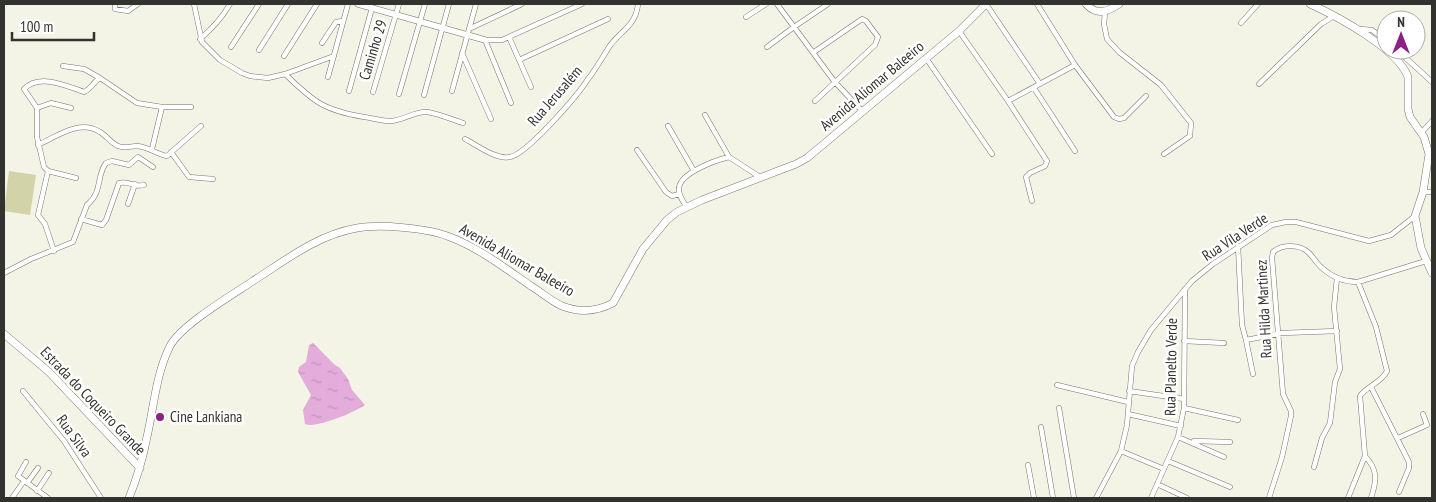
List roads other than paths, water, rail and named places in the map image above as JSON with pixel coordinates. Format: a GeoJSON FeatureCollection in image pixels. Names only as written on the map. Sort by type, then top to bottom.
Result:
{"type":"FeatureCollection","features":[{"type":"Feature","properties":{"kind":"main road","name":"Avenida Aliomar Baleeiro"},"geometry":{"type":"LineString","coordinates":[[129,498],[140,468],[158,379],[167,353],[176,336],[232,295],[314,242],[348,230],[368,227],[421,230],[441,234],[451,237],[488,256],[561,306],[585,311],[595,310],[613,303],[643,249],[667,220],[677,212],[686,206],[796,164],[807,158],[959,31],[986,4]]}},
{"type":"Feature","properties":{"kind":"main road"},"geometry":{"type":"LineString","coordinates":[[1086,4],[1090,9],[1106,12],[1120,4]]}},
{"type":"Feature","properties":{"kind":"main road"},"geometry":{"type":"LineString","coordinates":[[1310,4],[1335,15],[1358,29],[1395,58],[1408,77],[1408,109],[1412,120],[1430,146],[1423,192],[1415,216],[1421,248],[1432,272]]}},
{"type":"Feature","properties":{"kind":"main road","name":"Estrada do Coqueiro Grande"},"geometry":{"type":"LineString","coordinates":[[4,334],[49,372],[140,468]]}},
{"type":"Feature","properties":{"kind":"street"},"geometry":{"type":"LineString","coordinates":[[115,6],[128,11],[138,4]]}},
{"type":"Feature","properties":{"kind":"street"},"geometry":{"type":"LineString","coordinates":[[194,4],[200,39],[205,47],[220,60],[250,76],[268,78],[285,74],[334,56]]}},
{"type":"Feature","properties":{"kind":"street"},"geometry":{"type":"LineString","coordinates":[[200,39],[217,24],[230,4]]}},
{"type":"Feature","properties":{"kind":"street"},"geometry":{"type":"LineString","coordinates":[[231,47],[258,4]]}},
{"type":"Feature","properties":{"kind":"street"},"geometry":{"type":"LineString","coordinates":[[258,50],[288,4]]}},
{"type":"Feature","properties":{"kind":"street"},"geometry":{"type":"LineString","coordinates":[[284,56],[317,4]]}},
{"type":"Feature","properties":{"kind":"street"},"geometry":{"type":"LineString","coordinates":[[328,77],[348,4]]}},
{"type":"Feature","properties":{"kind":"street"},"geometry":{"type":"LineString","coordinates":[[358,4],[443,28],[468,32],[485,40],[500,40],[509,37],[582,4]]}},
{"type":"Feature","properties":{"kind":"street","name":"Caminho 29"},"geometry":{"type":"LineString","coordinates":[[373,92],[399,4]]}},
{"type":"Feature","properties":{"kind":"street"},"geometry":{"type":"LineString","coordinates":[[399,94],[425,4]]}},
{"type":"Feature","properties":{"kind":"street"},"geometry":{"type":"LineString","coordinates":[[424,95],[450,4]]}},
{"type":"Feature","properties":{"kind":"street"},"geometry":{"type":"LineString","coordinates":[[452,91],[476,4]]}},
{"type":"Feature","properties":{"kind":"street"},"geometry":{"type":"LineString","coordinates":[[468,32],[522,4]]}},
{"type":"Feature","properties":{"kind":"street","name":"Rua Jerusalém"},"geometry":{"type":"LineString","coordinates":[[465,139],[503,157],[512,157],[523,150],[588,81],[611,45],[635,17],[638,4]]}},
{"type":"Feature","properties":{"kind":"street"},"geometry":{"type":"LineString","coordinates":[[746,18],[766,4]]}},
{"type":"Feature","properties":{"kind":"street"},"geometry":{"type":"LineString","coordinates":[[777,4],[834,81],[863,112]]}},
{"type":"Feature","properties":{"kind":"street"},"geometry":{"type":"LineString","coordinates":[[767,47],[828,4]]}},
{"type":"Feature","properties":{"kind":"street"},"geometry":{"type":"LineString","coordinates":[[986,4],[1040,84]]}},
{"type":"Feature","properties":{"kind":"street"},"geometry":{"type":"LineString","coordinates":[[1037,4],[1075,65],[1116,118],[1124,118],[1146,96]]}},
{"type":"Feature","properties":{"kind":"street"},"geometry":{"type":"LineString","coordinates":[[1241,23],[1258,4]]}},
{"type":"Feature","properties":{"kind":"street"},"geometry":{"type":"LineString","coordinates":[[349,91],[372,8]]}},
{"type":"Feature","properties":{"kind":"street"},"geometry":{"type":"LineString","coordinates":[[1106,12],[1104,24],[1107,39],[1161,85],[1191,123],[1190,136],[1164,154]]}},
{"type":"Feature","properties":{"kind":"street"},"geometry":{"type":"LineString","coordinates":[[1259,84],[1321,24],[1335,15]]}},
{"type":"Feature","properties":{"kind":"street"},"geometry":{"type":"LineString","coordinates":[[519,60],[608,19]]}},
{"type":"Feature","properties":{"kind":"street"},"geometry":{"type":"LineString","coordinates":[[814,52],[862,19],[876,33],[878,41],[815,101]]}},
{"type":"Feature","properties":{"kind":"street"},"geometry":{"type":"LineString","coordinates":[[322,43],[336,22],[343,21]]}},
{"type":"Feature","properties":{"kind":"street"},"geometry":{"type":"LineString","coordinates":[[1358,29],[1372,30],[1376,33]]}},
{"type":"Feature","properties":{"kind":"street"},"geometry":{"type":"LineString","coordinates":[[959,31],[1047,161],[1045,166],[1026,177],[1032,201]]}},
{"type":"Feature","properties":{"kind":"street"},"geometry":{"type":"LineString","coordinates":[[509,37],[531,87]]}},
{"type":"Feature","properties":{"kind":"street"},"geometry":{"type":"LineString","coordinates":[[485,40],[511,103]]}},
{"type":"Feature","properties":{"kind":"street"},"geometry":{"type":"LineString","coordinates":[[462,53],[491,119]]}},
{"type":"Feature","properties":{"kind":"street"},"geometry":{"type":"LineString","coordinates":[[926,58],[992,154]]}},
{"type":"Feature","properties":{"kind":"street"},"geometry":{"type":"LineString","coordinates":[[1408,60],[1432,82]]}},
{"type":"Feature","properties":{"kind":"street"},"geometry":{"type":"LineString","coordinates":[[1008,101],[1075,65]]}},
{"type":"Feature","properties":{"kind":"street"},"geometry":{"type":"LineString","coordinates":[[63,66],[84,69],[135,102],[162,107],[191,107]]}},
{"type":"Feature","properties":{"kind":"street"},"geometry":{"type":"LineString","coordinates":[[285,74],[316,103],[344,113],[389,121],[421,112],[428,112],[463,123]]}},
{"type":"Feature","properties":{"kind":"street"},"geometry":{"type":"LineString","coordinates":[[76,178],[48,171],[43,166],[38,145],[37,108],[24,89],[36,82],[58,83],[87,91],[94,81],[100,78]]}},
{"type":"Feature","properties":{"kind":"street"},"geometry":{"type":"LineString","coordinates":[[1034,88],[1075,151]]}},
{"type":"Feature","properties":{"kind":"street"},"geometry":{"type":"LineString","coordinates":[[37,108],[51,103],[71,108]]}},
{"type":"Feature","properties":{"kind":"street"},"geometry":{"type":"LineString","coordinates":[[152,149],[162,107]]}},
{"type":"Feature","properties":{"kind":"street"},"geometry":{"type":"LineString","coordinates":[[705,115],[729,157],[760,178]]}},
{"type":"Feature","properties":{"kind":"street"},"geometry":{"type":"LineString","coordinates":[[1422,132],[1432,121]]}},
{"type":"Feature","properties":{"kind":"street"},"geometry":{"type":"LineString","coordinates":[[38,145],[77,127],[86,127],[99,131],[122,148],[137,146],[152,149],[166,156],[201,126]]}},
{"type":"Feature","properties":{"kind":"street"},"geometry":{"type":"LineString","coordinates":[[668,126],[694,171]]}},
{"type":"Feature","properties":{"kind":"street"},"geometry":{"type":"LineString","coordinates":[[636,150],[666,192],[669,195],[679,194]]}},
{"type":"Feature","properties":{"kind":"street"},"geometry":{"type":"LineString","coordinates":[[171,152],[189,177],[213,179]]}},
{"type":"Feature","properties":{"kind":"street"},"geometry":{"type":"LineString","coordinates":[[4,271],[73,242],[86,205],[91,202],[97,191],[104,165],[109,162],[130,165],[138,156],[153,167]]}},
{"type":"Feature","properties":{"kind":"street"},"geometry":{"type":"LineString","coordinates":[[686,206],[679,194],[681,181],[694,171],[729,157]]}},
{"type":"Feature","properties":{"kind":"street"},"geometry":{"type":"LineString","coordinates":[[48,171],[38,215],[45,224],[54,251]]}},
{"type":"Feature","properties":{"kind":"street"},"geometry":{"type":"LineString","coordinates":[[81,220],[102,225],[106,220],[119,182],[126,181],[140,186],[144,185]]}},
{"type":"Feature","properties":{"kind":"street"},"geometry":{"type":"LineString","coordinates":[[128,204],[135,184]]}},
{"type":"Feature","properties":{"kind":"street"},"geometry":{"type":"LineString","coordinates":[[1423,192],[1432,192]]}},
{"type":"Feature","properties":{"kind":"street","name":"Rua Vila Verde"},"geometry":{"type":"LineString","coordinates":[[1096,498],[1121,451],[1128,414],[1131,372],[1138,352],[1152,330],[1185,289],[1213,264],[1272,224],[1296,222],[1356,239],[1375,241],[1391,236],[1415,216]]}},
{"type":"Feature","properties":{"kind":"street"},"geometry":{"type":"LineString","coordinates":[[1238,246],[1242,325],[1253,374]]}},
{"type":"Feature","properties":{"kind":"street","name":"Rua Hilda Martinez"},"geometry":{"type":"LineString","coordinates":[[1269,498],[1282,456],[1291,416],[1291,411],[1283,394],[1273,252],[1284,247],[1304,249],[1322,268],[1338,278],[1344,281],[1358,282],[1426,261]]}},
{"type":"Feature","properties":{"kind":"street"},"geometry":{"type":"LineString","coordinates":[[1314,467],[1322,438],[1330,423],[1335,382],[1340,371],[1334,307],[1338,278]]}},
{"type":"Feature","properties":{"kind":"street"},"geometry":{"type":"LineString","coordinates":[[1348,498],[1365,456],[1361,394],[1384,377],[1387,369],[1376,326],[1358,282]]}},
{"type":"Feature","properties":{"kind":"street","name":"Rua Planelto Verde"},"geometry":{"type":"LineString","coordinates":[[1151,498],[1178,436],[1184,408],[1185,289]]}},
{"type":"Feature","properties":{"kind":"street"},"geometry":{"type":"LineString","coordinates":[[1246,340],[1278,334],[1337,331]]}},
{"type":"Feature","properties":{"kind":"street"},"geometry":{"type":"LineString","coordinates":[[1184,341],[1224,343]]}},
{"type":"Feature","properties":{"kind":"street"},"geometry":{"type":"LineString","coordinates":[[1057,385],[1128,402]]}},
{"type":"Feature","properties":{"kind":"street"},"geometry":{"type":"LineString","coordinates":[[1371,387],[1398,438],[1409,465],[1399,492]]}},
{"type":"Feature","properties":{"kind":"street"},"geometry":{"type":"LineString","coordinates":[[1129,391],[1184,399]]}},
{"type":"Feature","properties":{"kind":"street","name":"Rua Silva"},"geometry":{"type":"LineString","coordinates":[[22,392],[64,441],[101,498]]}},
{"type":"Feature","properties":{"kind":"street"},"geometry":{"type":"LineString","coordinates":[[1060,408],[1074,498]]}},
{"type":"Feature","properties":{"kind":"street"},"geometry":{"type":"LineString","coordinates":[[1184,408],[1238,420]]}},
{"type":"Feature","properties":{"kind":"street"},"geometry":{"type":"LineString","coordinates":[[1128,414],[1181,426]]}},
{"type":"Feature","properties":{"kind":"street"},"geometry":{"type":"LineString","coordinates":[[1398,438],[1427,425],[1423,414]]}},
{"type":"Feature","properties":{"kind":"street"},"geometry":{"type":"LineString","coordinates":[[1042,427],[1053,498]]}},
{"type":"Feature","properties":{"kind":"street"},"geometry":{"type":"LineString","coordinates":[[1178,436],[1224,456]]}},
{"type":"Feature","properties":{"kind":"street"},"geometry":{"type":"LineString","coordinates":[[1190,441],[1230,442]]}},
{"type":"Feature","properties":{"kind":"street"},"geometry":{"type":"LineString","coordinates":[[1121,451],[1164,469]]}},
{"type":"Feature","properties":{"kind":"street"},"geometry":{"type":"LineString","coordinates":[[1365,456],[1375,470],[1375,485],[1371,498]]}},
{"type":"Feature","properties":{"kind":"street"},"geometry":{"type":"LineString","coordinates":[[1168,461],[1230,487]]}},
{"type":"Feature","properties":{"kind":"street"},"geometry":{"type":"LineString","coordinates":[[26,462],[18,474],[25,482],[45,497]]}},
{"type":"Feature","properties":{"kind":"street"},"geometry":{"type":"LineString","coordinates":[[1028,465],[1034,498]]}},
{"type":"Feature","properties":{"kind":"street"},"geometry":{"type":"LineString","coordinates":[[12,498],[38,468]]}},
{"type":"Feature","properties":{"kind":"street"},"geometry":{"type":"LineString","coordinates":[[37,491],[49,473]]}},
{"type":"Feature","properties":{"kind":"street"},"geometry":{"type":"LineString","coordinates":[[1157,484],[1188,498]]}},
{"type":"Feature","properties":{"kind":"water"},"geometry":{"type":"Polygon","coordinates":[[[313,343],[340,368],[348,379],[352,390],[365,405],[335,419],[310,425],[305,424],[303,410],[311,395],[298,372],[299,367],[306,362],[309,345],[313,343]]]}},
{"type":"Feature","properties":{"kind":"place","name":"Cine Lankiana"},"geometry":{"type":"Point","coordinates":[160,417]}}]}
